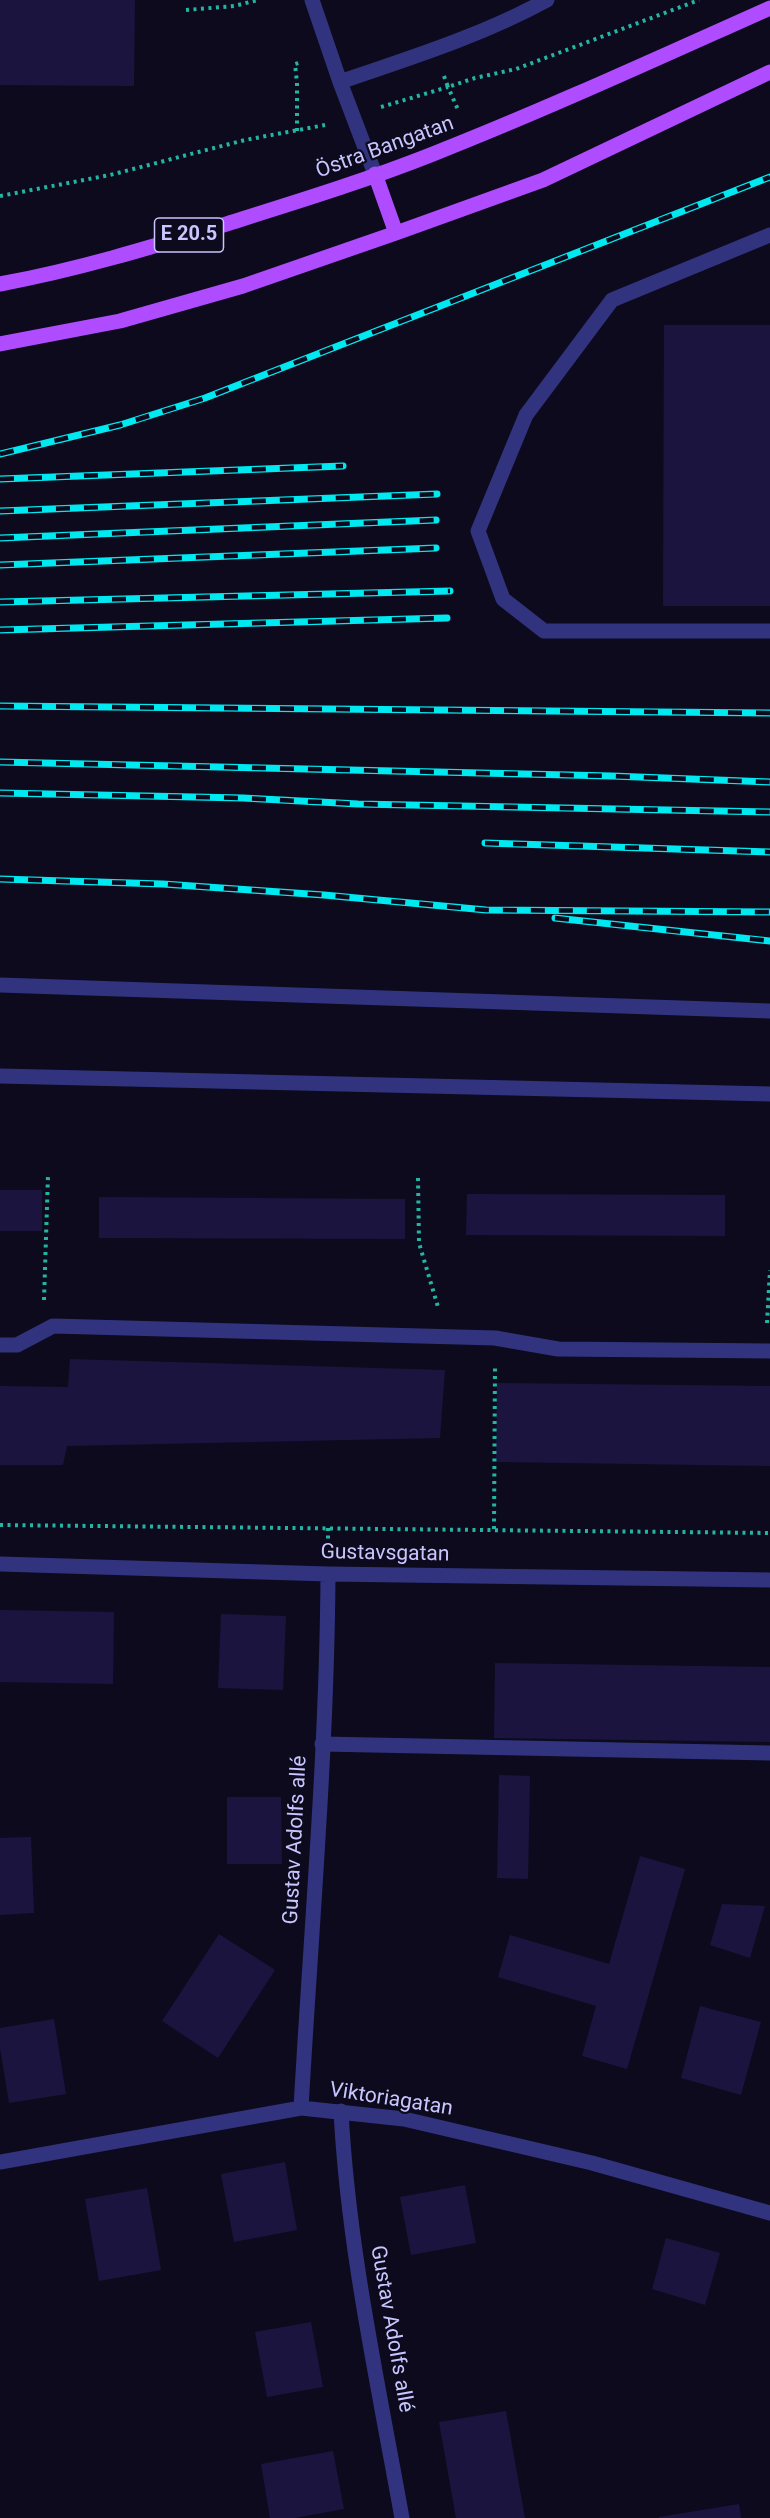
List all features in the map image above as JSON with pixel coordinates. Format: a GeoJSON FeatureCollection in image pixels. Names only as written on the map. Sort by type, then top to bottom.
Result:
{"type":"FeatureCollection","features":[{"type":"Feature","properties":{"kind":"main road","name":"Östra Bangatan"},"geometry":{"type":"LineString","coordinates":[[0,284],[54,274],[180,238],[431,155],[553,105],[770,8]]}},
{"type":"Feature","properties":{"kind":"main road"},"geometry":{"type":"LineString","coordinates":[[0,344],[120,321],[243,286],[396,233],[543,180],[770,72]]}},
{"type":"Feature","properties":{"kind":"main road"},"geometry":{"type":"LineString","coordinates":[[375,174],[396,233]]}},
{"type":"Feature","properties":{"kind":"street"},"geometry":{"type":"LineString","coordinates":[[312,0],[375,174]]}},
{"type":"Feature","properties":{"kind":"street"},"geometry":{"type":"LineString","coordinates":[[340,82],[434,50],[511,20],[547,0]]}},
{"type":"Feature","properties":{"kind":"street"},"geometry":{"type":"LineString","coordinates":[[770,235],[612,300],[526,415],[478,531],[503,599],[544,631],[770,631]]}},
{"type":"Feature","properties":{"kind":"street"},"geometry":{"type":"LineString","coordinates":[[0,985],[770,1011]]}},
{"type":"Feature","properties":{"kind":"street"},"geometry":{"type":"LineString","coordinates":[[0,1076],[770,1094]]}},
{"type":"Feature","properties":{"kind":"street"},"geometry":{"type":"LineString","coordinates":[[0,1345],[17,1345],[53,1326],[495,1338],[558,1349],[768,1351]]}},
{"type":"Feature","properties":{"kind":"street","name":"Gustavsgatan"},"geometry":{"type":"LineString","coordinates":[[0,1564],[328,1574],[770,1580]]}},
{"type":"Feature","properties":{"kind":"street","name":"Gustav Adolfs allé"},"geometry":{"type":"LineString","coordinates":[[301,2108],[308,1975],[320,1829],[328,1639],[328,1574]]}},
{"type":"Feature","properties":{"kind":"street"},"geometry":{"type":"LineString","coordinates":[[322,1744],[770,1753]]}},
{"type":"Feature","properties":{"kind":"street","name":"Viktoriagatan"},"geometry":{"type":"LineString","coordinates":[[0,2162],[301,2108],[404,2119],[592,2163],[770,2213]]}},
{"type":"Feature","properties":{"kind":"street","name":"Gustav Adolfs allé"},"geometry":{"type":"LineString","coordinates":[[341,2111],[346,2187],[363,2300],[402,2518]]}},
{"type":"Feature","properties":{"kind":"path"},"geometry":{"type":"LineString","coordinates":[[186,10],[234,6],[258,0]]}},
{"type":"Feature","properties":{"kind":"path"},"geometry":{"type":"LineString","coordinates":[[0,196],[110,175],[245,140],[297,131],[353,116],[475,78],[516,69],[699,0]]}},
{"type":"Feature","properties":{"kind":"path"},"geometry":{"type":"LineString","coordinates":[[434,50],[448,87]]}},
{"type":"Feature","properties":{"kind":"path"},"geometry":{"type":"LineString","coordinates":[[297,131],[295,64],[330,54]]}},
{"type":"Feature","properties":{"kind":"path"},"geometry":{"type":"LineString","coordinates":[[44,1331],[48,1175]]}},
{"type":"Feature","properties":{"kind":"path"},"geometry":{"type":"LineString","coordinates":[[418,1178],[419,1244],[446,1336]]}},
{"type":"Feature","properties":{"kind":"path"},"geometry":{"type":"LineString","coordinates":[[768,1351],[770,1270]]}},
{"type":"Feature","properties":{"kind":"path"},"geometry":{"type":"LineString","coordinates":[[494,1529],[495,1338]]}},
{"type":"Feature","properties":{"kind":"path"},"geometry":{"type":"LineString","coordinates":[[0,1524],[770,1533]]}},
{"type":"Feature","properties":{"kind":"building"},"geometry":{"type":"Polygon","coordinates":[[[0,0],[135,0],[134,86],[0,85],[0,0]]]}},
{"type":"Feature","properties":{"kind":"building"},"geometry":{"type":"Polygon","coordinates":[[[664,325],[770,325],[770,606],[663,606],[664,325]]]}},
{"type":"Feature","properties":{"kind":"building"},"geometry":{"type":"Polygon","coordinates":[[[0,1190],[42,1190],[42,1231],[0,1231],[0,1190]]]}},
{"type":"Feature","properties":{"kind":"building"},"geometry":{"type":"Polygon","coordinates":[[[467,1194],[725,1195],[725,1236],[466,1235],[467,1194]]]}},
{"type":"Feature","properties":{"kind":"building"},"geometry":{"type":"Polygon","coordinates":[[[99,1197],[405,1199],[405,1239],[99,1238],[99,1197]]]}},
{"type":"Feature","properties":{"kind":"building"},"geometry":{"type":"Polygon","coordinates":[[[70,1359],[445,1370],[440,1438],[67,1446],[63,1465],[0,1465],[0,1386],[68,1387],[70,1359]]]}},
{"type":"Feature","properties":{"kind":"building"},"geometry":{"type":"Polygon","coordinates":[[[497,1383],[770,1386],[770,1466],[496,1462],[497,1383]]]}},
{"type":"Feature","properties":{"kind":"building"},"geometry":{"type":"Polygon","coordinates":[[[0,1610],[114,1612],[113,1684],[0,1682],[0,1610]]]}},
{"type":"Feature","properties":{"kind":"building"},"geometry":{"type":"Polygon","coordinates":[[[221,1614],[286,1616],[283,1690],[218,1688],[221,1614]]]}},
{"type":"Feature","properties":{"kind":"building"},"geometry":{"type":"Polygon","coordinates":[[[495,1663],[770,1667],[770,1742],[494,1738],[495,1663]]]}},
{"type":"Feature","properties":{"kind":"building"},"geometry":{"type":"Polygon","coordinates":[[[499,1775],[530,1776],[528,1879],[497,1878],[499,1775]]]}},
{"type":"Feature","properties":{"kind":"building"},"geometry":{"type":"Polygon","coordinates":[[[227,1797],[281,1797],[282,1864],[227,1864],[227,1797]]]}},
{"type":"Feature","properties":{"kind":"building"},"geometry":{"type":"Polygon","coordinates":[[[31,1837],[34,1913],[0,1915],[0,1838],[31,1837]]]}},
{"type":"Feature","properties":{"kind":"building"},"geometry":{"type":"Polygon","coordinates":[[[640,1856],[685,1869],[627,2069],[582,2056],[596,2006],[498,1977],[510,1935],[609,1964],[640,1856]]]}},
{"type":"Feature","properties":{"kind":"building"},"geometry":{"type":"Polygon","coordinates":[[[722,1904],[765,1906],[750,1958],[710,1945],[722,1904]]]}},
{"type":"Feature","properties":{"kind":"building"},"geometry":{"type":"Polygon","coordinates":[[[219,1934],[275,1970],[218,2058],[162,2021],[219,1934]]]}},
{"type":"Feature","properties":{"kind":"building"},"geometry":{"type":"Polygon","coordinates":[[[700,2006],[761,2022],[741,2095],[681,2078],[700,2006]]]}},
{"type":"Feature","properties":{"kind":"building"},"geometry":{"type":"Polygon","coordinates":[[[54,2019],[66,2094],[9,2103],[0,2048],[0,2028],[54,2019]]]}},
{"type":"Feature","properties":{"kind":"building"},"geometry":{"type":"Polygon","coordinates":[[[285,2162],[297,2230],[234,2242],[221,2174],[285,2162]]]}},
{"type":"Feature","properties":{"kind":"building"},"geometry":{"type":"Polygon","coordinates":[[[465,2185],[476,2243],[411,2255],[400,2197],[465,2185]]]}},
{"type":"Feature","properties":{"kind":"building"},"geometry":{"type":"Polygon","coordinates":[[[147,2188],[161,2270],[99,2281],[85,2199],[147,2188]]]}},
{"type":"Feature","properties":{"kind":"building"},"geometry":{"type":"Polygon","coordinates":[[[666,2238],[720,2253],[705,2305],[652,2289],[666,2238]]]}},
{"type":"Feature","properties":{"kind":"building"},"geometry":{"type":"Polygon","coordinates":[[[311,2322],[323,2387],[267,2397],[255,2332],[311,2322]]]}},
{"type":"Feature","properties":{"kind":"building"},"geometry":{"type":"Polygon","coordinates":[[[506,2411],[525,2518],[456,2518],[439,2422],[506,2411]]]}},
{"type":"Feature","properties":{"kind":"building"},"geometry":{"type":"Polygon","coordinates":[[[333,2451],[344,2509],[295,2518],[270,2518],[261,2464],[333,2451]]]}},
{"type":"Feature","properties":{"kind":"building"},"geometry":{"type":"Polygon","coordinates":[[[739,2504],[741,2518],[659,2518],[659,2517],[739,2504]]]}},
{"type":"Feature","properties":{"kind":"railway"},"geometry":{"type":"LineString","coordinates":[[0,454],[120,425],[205,398],[770,177]]}},
{"type":"Feature","properties":{"kind":"railway"},"geometry":{"type":"LineString","coordinates":[[0,479],[343,466]]}},
{"type":"Feature","properties":{"kind":"railway"},"geometry":{"type":"LineString","coordinates":[[0,511],[437,494]]}},
{"type":"Feature","properties":{"kind":"railway"},"geometry":{"type":"LineString","coordinates":[[0,538],[436,520]]}},
{"type":"Feature","properties":{"kind":"railway"},"geometry":{"type":"LineString","coordinates":[[0,565],[436,548]]}},
{"type":"Feature","properties":{"kind":"railway"},"geometry":{"type":"LineString","coordinates":[[0,602],[450,591]]}},
{"type":"Feature","properties":{"kind":"railway"},"geometry":{"type":"LineString","coordinates":[[0,630],[447,618]]}},
{"type":"Feature","properties":{"kind":"railway"},"geometry":{"type":"LineString","coordinates":[[0,706],[770,713]]}},
{"type":"Feature","properties":{"kind":"railway"},"geometry":{"type":"LineString","coordinates":[[0,762],[612,776],[770,782]]}},
{"type":"Feature","properties":{"kind":"railway"},"geometry":{"type":"LineString","coordinates":[[0,793],[243,798],[358,804],[770,812]]}},
{"type":"Feature","properties":{"kind":"railway"},"geometry":{"type":"LineString","coordinates":[[485,843],[770,852]]}},
{"type":"Feature","properties":{"kind":"railway"},"geometry":{"type":"LineString","coordinates":[[0,879],[163,884],[324,895],[486,910],[770,912]]}},
{"type":"Feature","properties":{"kind":"railway"},"geometry":{"type":"LineString","coordinates":[[555,918],[770,941]]}}]}
